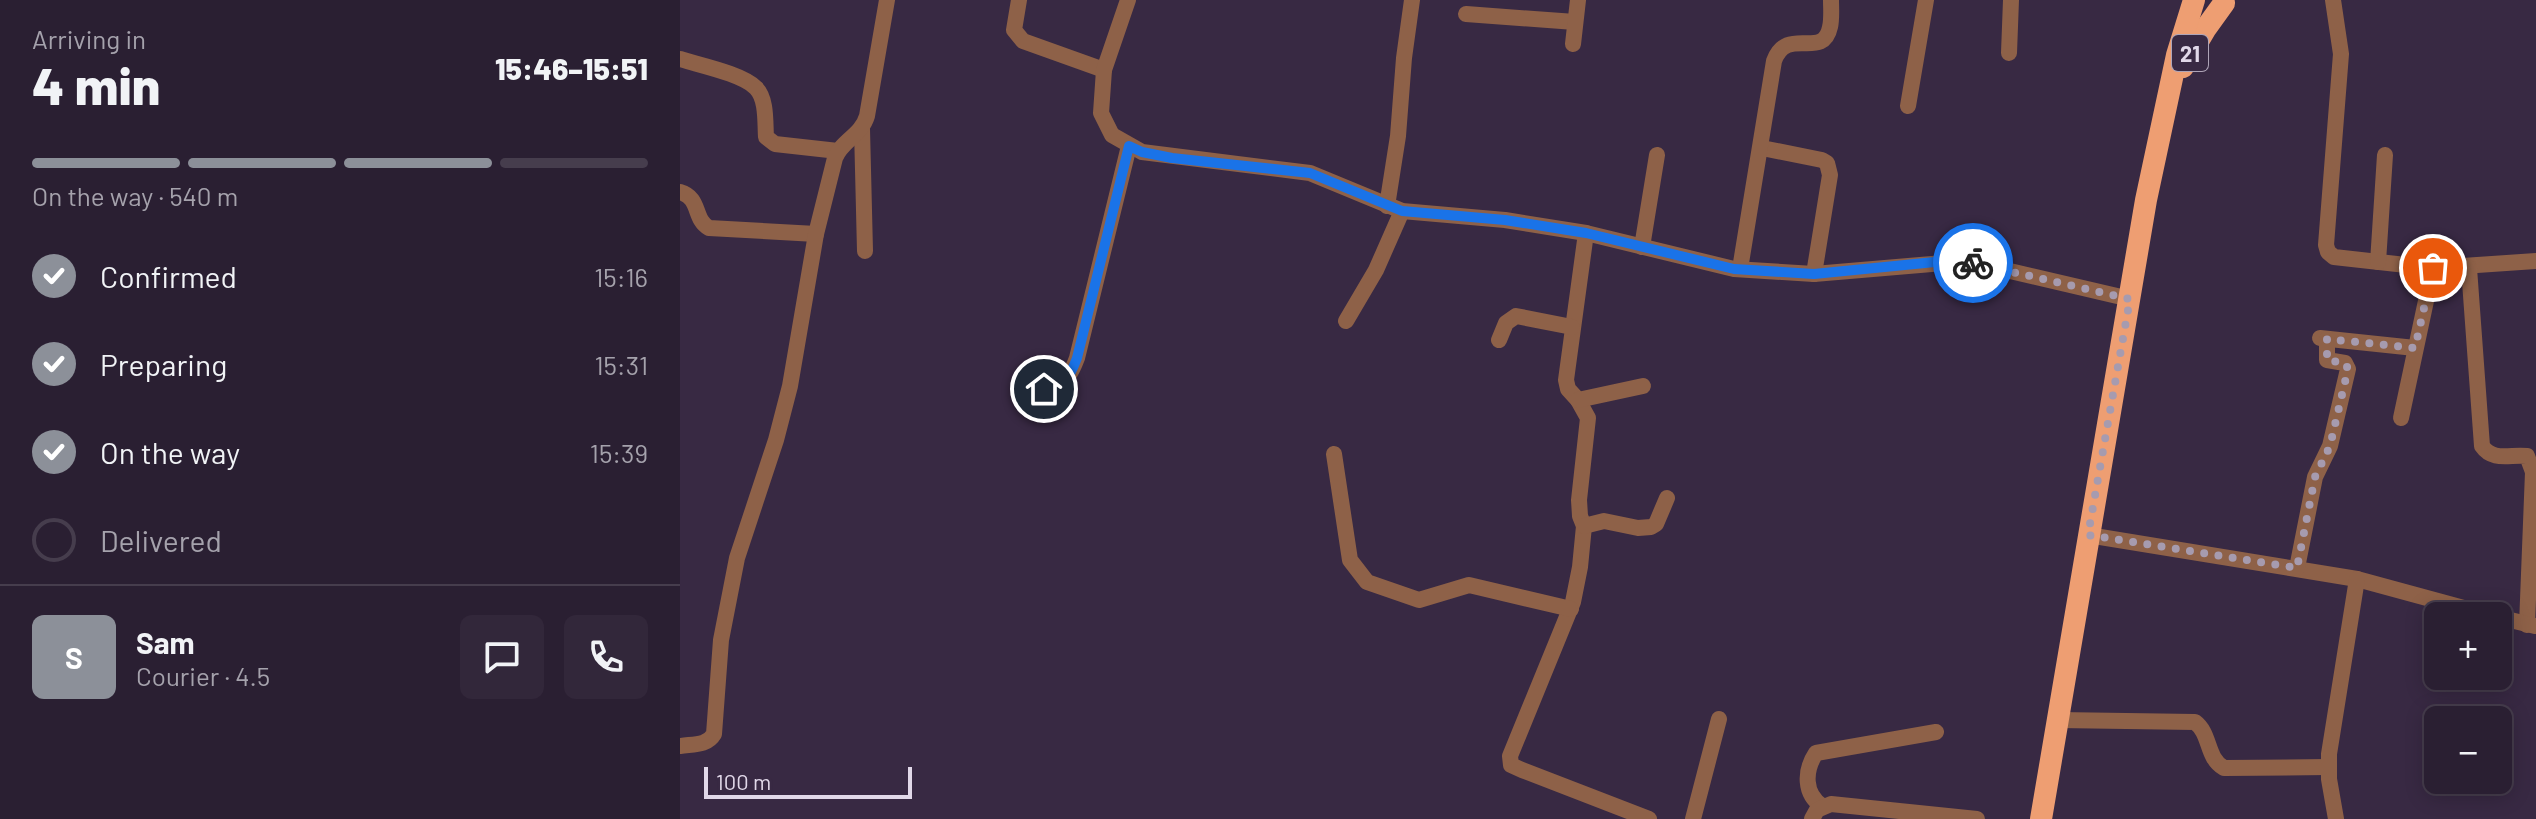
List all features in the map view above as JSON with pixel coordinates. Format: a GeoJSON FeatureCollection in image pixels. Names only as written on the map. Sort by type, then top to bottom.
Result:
{"type":"FeatureCollection","features":[{"type":"Feature","properties":{"kind":"highway","name":"21"},"geometry":{"type":"LineString","coordinates":[[2041,819],[2146,200],[2182,37],[2194,0]]}},
{"type":"Feature","properties":{"kind":"highway","name":"21"},"geometry":{"type":"LineString","coordinates":[[2165,108],[2193,48],[2225,1]]}},
{"type":"Feature","properties":{"kind":"street"},"geometry":{"type":"LineString","coordinates":[[865,251],[862,129],[887,0]]}},
{"type":"Feature","properties":{"kind":"street"},"geometry":{"type":"LineString","coordinates":[[1019,0],[1014,30],[1023,41],[1104,70]]}},
{"type":"Feature","properties":{"kind":"street"},"geometry":{"type":"LineString","coordinates":[[1128,0],[1104,70],[1101,113],[1112,135],[1142,152],[1310,173],[1394,208],[1505,220],[1586,233],[1740,269],[1814,274],[1967,261],[2130,299]]}},
{"type":"Feature","properties":{"kind":"street"},"geometry":{"type":"LineString","coordinates":[[1346,321],[1376,270],[1394,208],[1404,58],[1412,0]]}},
{"type":"Feature","properties":{"kind":"street"},"geometry":{"type":"LineString","coordinates":[[1573,44],[1578,0]]}},
{"type":"Feature","properties":{"kind":"street"},"geometry":{"type":"LineString","coordinates":[[1740,269],[1774,61],[1779,49],[1787,43],[1817,44],[1826,37],[1830,28],[1831,0]]}},
{"type":"Feature","properties":{"kind":"street"},"geometry":{"type":"LineString","coordinates":[[1908,106],[1926,0]]}},
{"type":"Feature","properties":{"kind":"street"},"geometry":{"type":"LineString","coordinates":[[2009,53],[2011,0]]}},
{"type":"Feature","properties":{"kind":"street"},"geometry":{"type":"LineString","coordinates":[[2333,0],[2341,54],[2326,245],[2328,252],[2334,257],[2433,268],[2469,268],[2536,261]]}},
{"type":"Feature","properties":{"kind":"street"},"geometry":{"type":"LineString","coordinates":[[1466,14],[1575,22]]}},
{"type":"Feature","properties":{"kind":"street"},"geometry":{"type":"LineString","coordinates":[[680,59],[757,88],[763,100],[769,141],[838,151]]}},
{"type":"Feature","properties":{"kind":"street"},"geometry":{"type":"LineString","coordinates":[[680,746],[704,743],[714,734],[721,640],[737,558],[780,427],[790,386],[816,234],[838,151],[862,129]]}},
{"type":"Feature","properties":{"kind":"street"},"geometry":{"type":"LineString","coordinates":[[1022,383],[1044,389],[1069,378],[1077,358],[1129,146]]}},
{"type":"Feature","properties":{"kind":"street"},"geometry":{"type":"LineString","coordinates":[[1762,148],[1822,160],[1829,168],[1814,274]]}},
{"type":"Feature","properties":{"kind":"street"},"geometry":{"type":"LineString","coordinates":[[1642,247],[1657,155]]}},
{"type":"Feature","properties":{"kind":"street"},"geometry":{"type":"LineString","coordinates":[[2378,262],[2385,155]]}},
{"type":"Feature","properties":{"kind":"street"},"geometry":{"type":"LineString","coordinates":[[680,192],[690,195],[704,226],[709,228],[816,234]]}},
{"type":"Feature","properties":{"kind":"street"},"geometry":{"type":"LineString","coordinates":[[1586,233],[1566,380],[1568,389],[1588,418],[1589,427],[1579,500],[1584,526],[1580,567],[1571,609],[1510,756],[1511,765],[1649,819]]}},
{"type":"Feature","properties":{"kind":"street"},"geometry":{"type":"LineString","coordinates":[[2401,418],[2433,268]]}},
{"type":"Feature","properties":{"kind":"street"},"geometry":{"type":"LineString","coordinates":[[2469,268],[2482,446],[2486,453],[2494,457],[2527,456],[2533,472],[2531,625]]}},
{"type":"Feature","properties":{"kind":"street"},"geometry":{"type":"LineString","coordinates":[[1499,340],[1506,323],[1516,316],[1572,327]]}},
{"type":"Feature","properties":{"kind":"street"},"geometry":{"type":"LineString","coordinates":[[2297,568],[2315,477],[2330,446],[2348,369],[2345,363],[2327,360],[2323,338],[2415,348]]}},
{"type":"Feature","properties":{"kind":"street"},"geometry":{"type":"LineString","coordinates":[[1578,400],[1643,386]]}},
{"type":"Feature","properties":{"kind":"street"},"geometry":{"type":"LineString","coordinates":[[1334,454],[1350,560],[1367,582],[1419,600],[1469,585],[1571,609]]}},
{"type":"Feature","properties":{"kind":"street"},"geometry":{"type":"LineString","coordinates":[[1584,526],[1604,521],[1638,528],[1651,527],[1656,524],[1667,498]]}},
{"type":"Feature","properties":{"kind":"street"},"geometry":{"type":"LineString","coordinates":[[2088,535],[2357,579],[2441,602]]}},
{"type":"Feature","properties":{"kind":"street"},"geometry":{"type":"LineString","coordinates":[[2336,819],[2328,767],[2331,729],[2357,579]]}},
{"type":"Feature","properties":{"kind":"street"},"geometry":{"type":"LineString","coordinates":[[1693,819],[1719,719]]}},
{"type":"Feature","properties":{"kind":"street"},"geometry":{"type":"LineString","coordinates":[[2058,720],[2195,722],[2203,730],[2213,759],[2224,768],[2328,767]]}},
{"type":"Feature","properties":{"kind":"street"},"geometry":{"type":"LineString","coordinates":[[1936,732],[1816,753],[1807,787],[1817,812],[1831,804],[1977,819]]}},
{"type":"Feature","properties":{"kind":"way so far"},"geometry":{"type":"LineString","coordinates":[[1973,263],[2130,299],[2088,535],[2297,568],[2315,477],[2330,446],[2348,369],[2345,363],[2327,360],[2327,339],[2415,348],[2433,268]]}},
{"type":"Feature","properties":{"kind":"route"},"geometry":{"type":"LineString","coordinates":[[1044,389],[1069,378],[1077,358],[1129,146],[1172,158],[1310,173],[1402,211],[1505,220],[1586,233],[1734,269],[1814,274],[1945,261],[1973,263]]}}]}
